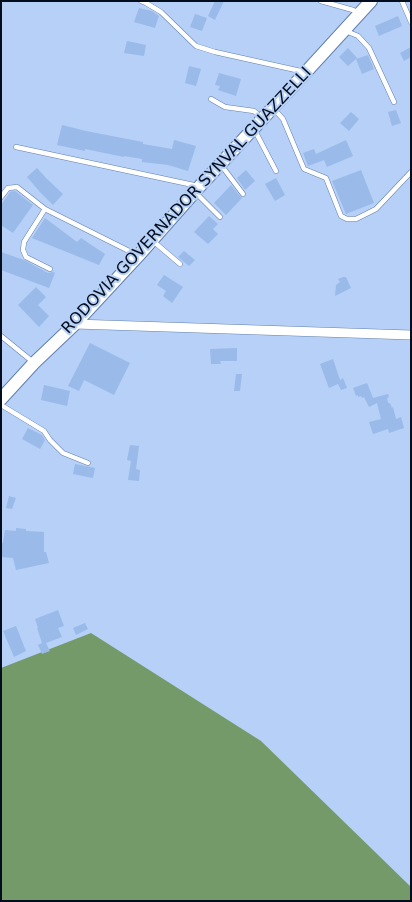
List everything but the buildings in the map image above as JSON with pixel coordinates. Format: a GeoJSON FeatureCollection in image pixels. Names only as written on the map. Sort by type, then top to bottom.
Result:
{"type":"FeatureCollection","features":[{"type":"Feature","properties":{"kind":"main road","name":"RODOVIA GOVERNADOR SYNVAL GUAZZELLI"},"geometry":{"type":"LineString","coordinates":[[2,398],[34,363],[75,324],[371,1]]}},
{"type":"Feature","properties":{"kind":"street"},"geometry":{"type":"LineString","coordinates":[[75,324],[411,335]]}},
{"type":"Feature","properties":{"kind":"lane"},"geometry":{"type":"LineString","coordinates":[[141,1],[161,12],[196,46],[306,72]]}},
{"type":"Feature","properties":{"kind":"lane"},"geometry":{"type":"LineString","coordinates":[[321,1],[353,10],[360,14]]}},
{"type":"Feature","properties":{"kind":"lane"},"geometry":{"type":"LineString","coordinates":[[402,1],[411,22]]}},
{"type":"Feature","properties":{"kind":"lane"},"geometry":{"type":"LineString","coordinates":[[345,31],[358,36],[369,48],[394,102]]}},
{"type":"Feature","properties":{"kind":"lane"},"geometry":{"type":"LineString","coordinates":[[211,99],[225,106],[254,111],[276,171]]}},
{"type":"Feature","properties":{"kind":"lane"},"geometry":{"type":"LineString","coordinates":[[273,108],[283,119],[304,169],[326,178],[341,216],[347,219],[356,219],[376,209],[411,172]]}},
{"type":"Feature","properties":{"kind":"lane"},"geometry":{"type":"LineString","coordinates":[[16,148],[197,189],[220,217]]}},
{"type":"Feature","properties":{"kind":"lane"},"geometry":{"type":"LineString","coordinates":[[220,164],[244,194]]}},
{"type":"Feature","properties":{"kind":"lane"},"geometry":{"type":"LineString","coordinates":[[1,198],[8,188],[17,187],[46,209],[138,256]]}},
{"type":"Feature","properties":{"kind":"lane"},"geometry":{"type":"LineString","coordinates":[[46,209],[24,242],[23,250],[26,257],[50,269]]}},
{"type":"Feature","properties":{"kind":"lane"},"geometry":{"type":"LineString","coordinates":[[152,240],[180,264]]}},
{"type":"Feature","properties":{"kind":"lane"},"geometry":{"type":"LineString","coordinates":[[1,336],[34,363]]}},
{"type":"Feature","properties":{"kind":"lane"},"geometry":{"type":"LineString","coordinates":[[2,398],[44,431],[63,453],[88,463]]}},
{"type":"Feature","properties":{"kind":"green space"},"geometry":{"type":"Polygon","coordinates":[[[91,633],[261,741],[411,887],[411,901],[1,901],[1,668],[91,633]]]}}]}
